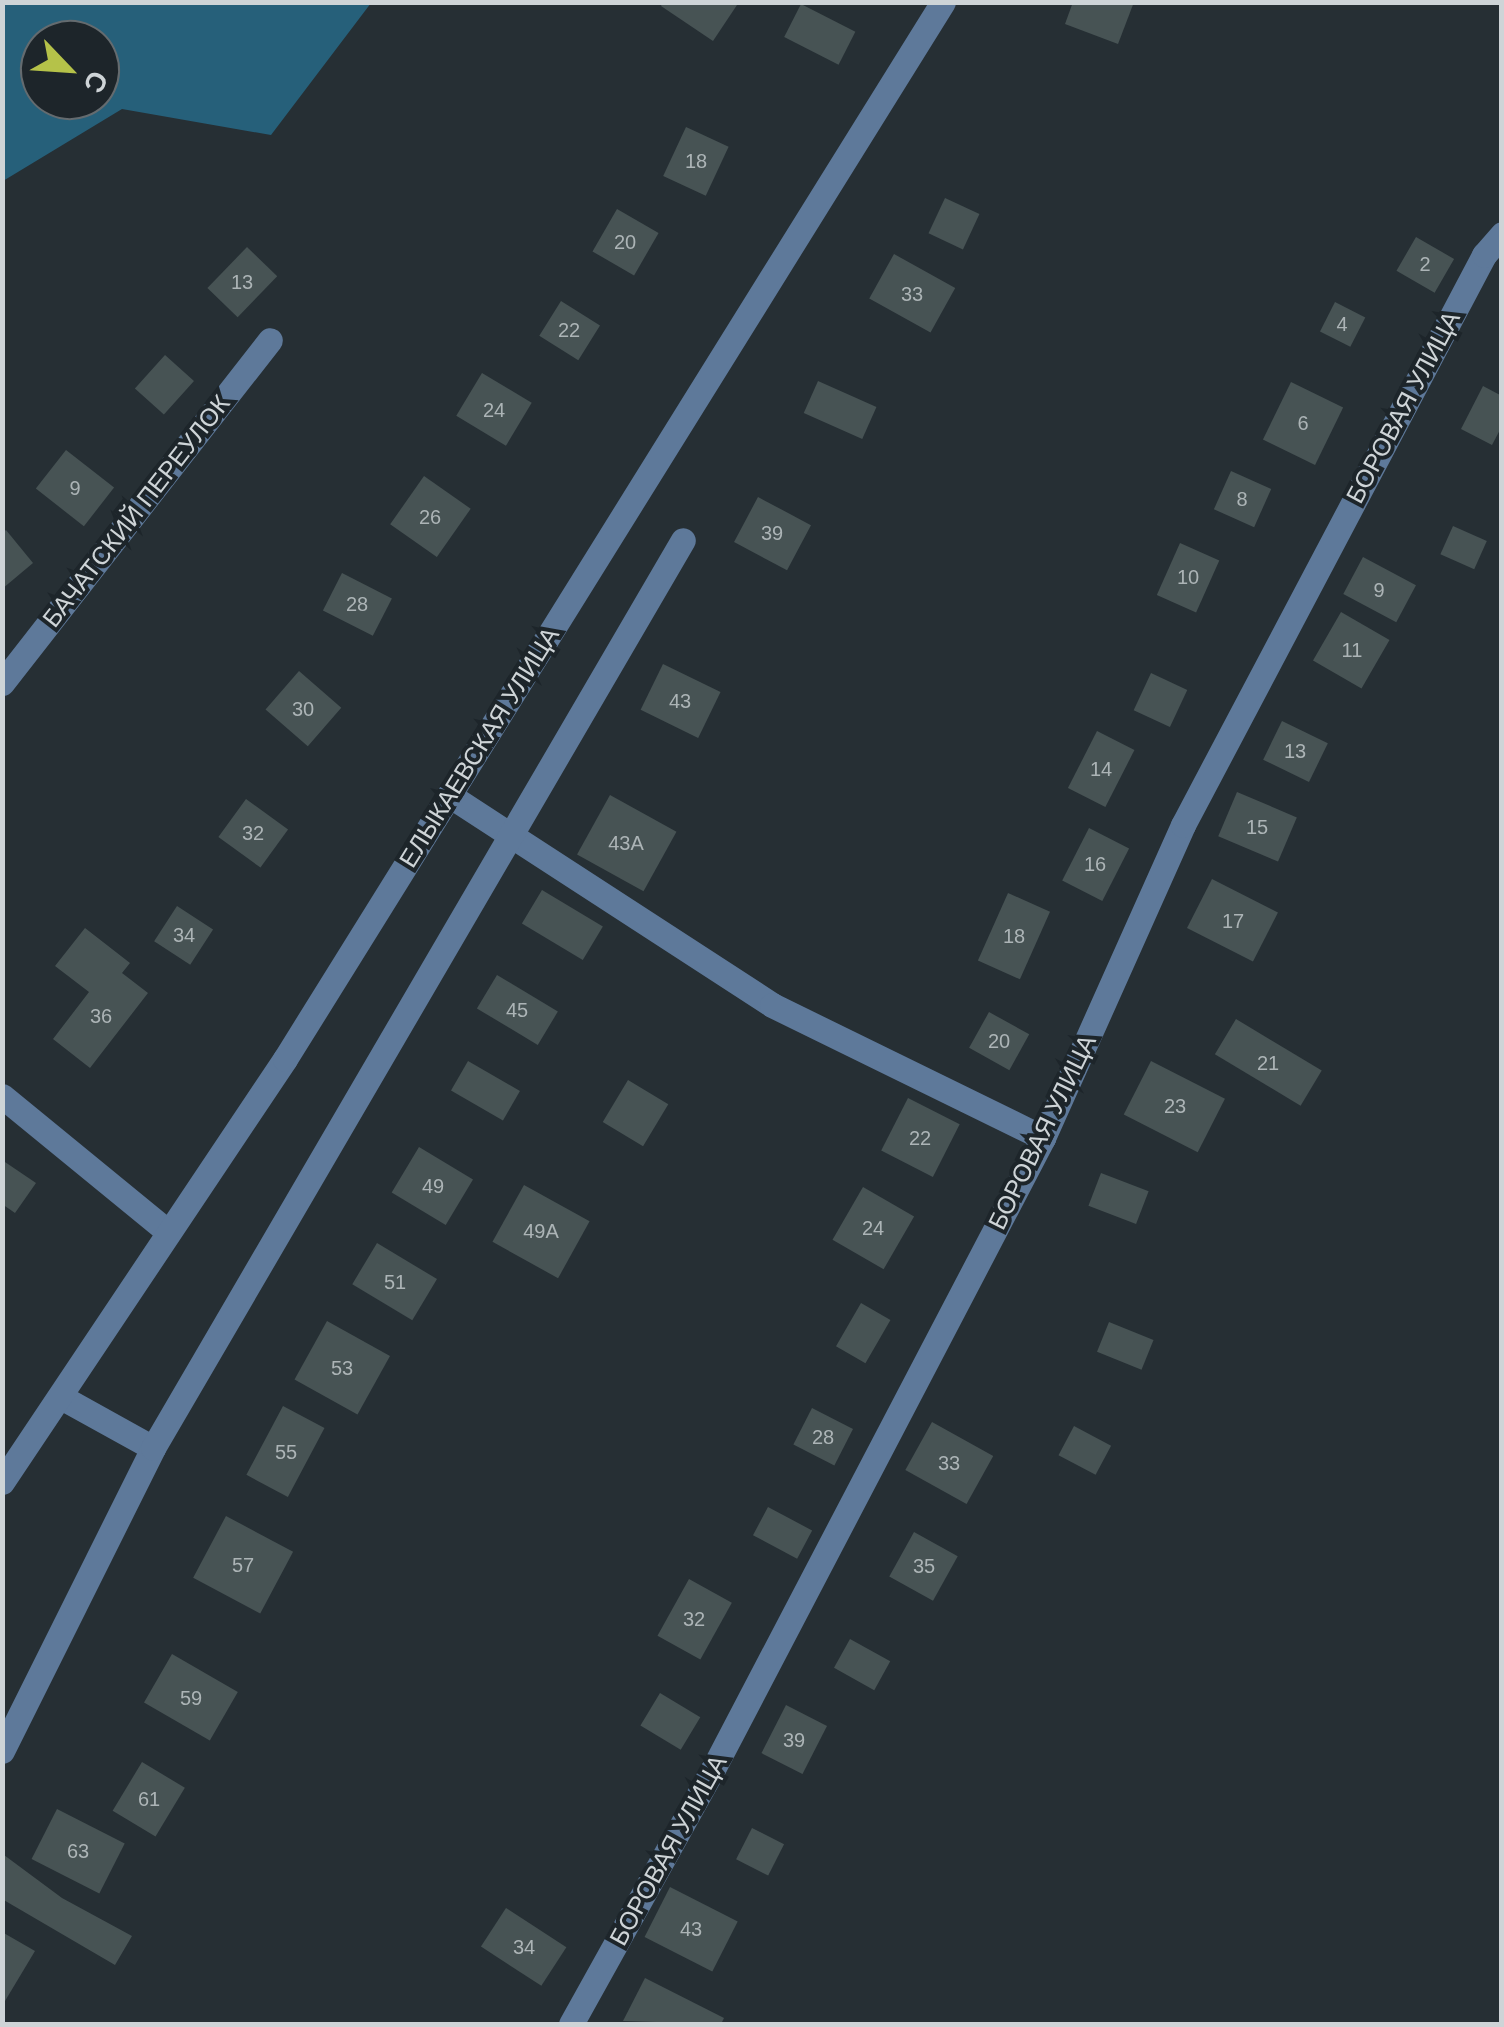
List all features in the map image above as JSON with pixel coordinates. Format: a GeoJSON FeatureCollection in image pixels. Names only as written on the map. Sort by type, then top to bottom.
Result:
{"type":"FeatureCollection","features":[{"type":"Feature","properties":{"kind":"street","name":"ЕЛЫКАЕВСКАЯ УЛИЦА"},"geometry":{"type":"LineString","coordinates":[[2,1482],[285,1060],[943,2]]}},
{"type":"Feature","properties":{"kind":"street","name":"БОРОВАЯ УЛИЦА"},"geometry":{"type":"LineString","coordinates":[[571,2024],[712,1770],[1043,1138],[1184,824],[1484,256],[1502,234]]}},
{"type":"Feature","properties":{"kind":"street","name":"БАЧАТСКИЙ ПЕРЕУЛОК"},"geometry":{"type":"LineString","coordinates":[[2,683],[270,340]]}},
{"type":"Feature","properties":{"kind":"street"},"geometry":{"type":"LineString","coordinates":[[2,1751],[153,1448],[683,540]]}},
{"type":"Feature","properties":{"kind":"street"},"geometry":{"type":"LineString","coordinates":[[450,795],[772,1005],[1043,1138]]}},
{"type":"Feature","properties":{"kind":"street"},"geometry":{"type":"LineString","coordinates":[[2,1096],[168,1232]]}},
{"type":"Feature","properties":{"kind":"street"},"geometry":{"type":"LineString","coordinates":[[61,1397],[153,1448]]}},
{"type":"Feature","properties":{"kind":"shaded area"},"geometry":{"type":"Polygon","coordinates":[[[3,2],[371,2],[271,135],[120,110],[120,20],[20,20],[20,120],[104,120],[3,181],[3,2]]]}},
{"type":"Feature","properties":{"kind":"building"},"geometry":{"type":"Polygon","coordinates":[[[663,2],[739,2],[713,41],[661,6],[663,2]]]}},
{"type":"Feature","properties":{"kind":"building"},"geometry":{"type":"Polygon","coordinates":[[[1073,2],[1134,2],[1118,44],[1065,24],[1073,2]]]}},
{"type":"Feature","properties":{"kind":"building"},"geometry":{"type":"Polygon","coordinates":[[[801,4],[855,32],[839,65],[784,37],[801,4]]]}},
{"type":"Feature","properties":{"kind":"building"},"geometry":{"type":"Polygon","coordinates":[[[686,127],[729,147],[706,196],[663,176],[686,127]]]}},
{"type":"Feature","properties":{"kind":"building"},"geometry":{"type":"Polygon","coordinates":[[[945,198],[979,214],[963,249],[929,233],[945,198]]]}},
{"type":"Feature","properties":{"kind":"building"},"geometry":{"type":"Polygon","coordinates":[[[617,209],[659,233],[634,275],[592,251],[617,209]]]}},
{"type":"Feature","properties":{"kind":"building"},"geometry":{"type":"Polygon","coordinates":[[[1416,237],[1454,259],[1435,293],[1396,271],[1416,237]]]}},
{"type":"Feature","properties":{"kind":"building"},"geometry":{"type":"Polygon","coordinates":[[[247,247],[277,276],[238,317],[207,288],[247,247]]]}},
{"type":"Feature","properties":{"kind":"building"},"geometry":{"type":"Polygon","coordinates":[[[894,254],[955,288],[930,333],[869,299],[894,254]]]}},
{"type":"Feature","properties":{"kind":"building"},"geometry":{"type":"Polygon","coordinates":[[[561,301],[600,325],[578,360],[539,336],[561,301]]]}},
{"type":"Feature","properties":{"kind":"building"},"geometry":{"type":"Polygon","coordinates":[[[1335,302],[1365,317],[1350,347],[1320,331],[1335,302]]]}},
{"type":"Feature","properties":{"kind":"building"},"geometry":{"type":"Polygon","coordinates":[[[165,355],[194,381],[164,415],[135,388],[165,355]]]}},
{"type":"Feature","properties":{"kind":"building"},"geometry":{"type":"Polygon","coordinates":[[[482,373],[532,403],[506,446],[456,416],[482,373]]]}},
{"type":"Feature","properties":{"kind":"building"},"geometry":{"type":"Polygon","coordinates":[[[818,381],[876,407],[862,439],[804,413],[818,381]]]}},
{"type":"Feature","properties":{"kind":"building"},"geometry":{"type":"Polygon","coordinates":[[[1291,382],[1343,407],[1315,465],[1263,440],[1291,382]]]}},
{"type":"Feature","properties":{"kind":"building"},"geometry":{"type":"Polygon","coordinates":[[[1483,386],[1502,396],[1502,426],[1492,445],[1461,429],[1483,386]]]}},
{"type":"Feature","properties":{"kind":"building"},"geometry":{"type":"Polygon","coordinates":[[[66,450],[114,488],[84,526],[36,489],[66,450]]]}},
{"type":"Feature","properties":{"kind":"building"},"geometry":{"type":"Polygon","coordinates":[[[1231,471],[1271,489],[1254,527],[1214,509],[1231,471]]]}},
{"type":"Feature","properties":{"kind":"building"},"geometry":{"type":"Polygon","coordinates":[[[424,476],[471,509],[437,557],[390,524],[424,476]]]}},
{"type":"Feature","properties":{"kind":"building"},"geometry":{"type":"Polygon","coordinates":[[[758,497],[811,525],[787,570],[734,542],[758,497]]]}},
{"type":"Feature","properties":{"kind":"building"},"geometry":{"type":"Polygon","coordinates":[[[1453,526],[1487,541],[1474,569],[1440,554],[1453,526]]]}},
{"type":"Feature","properties":{"kind":"building"},"geometry":{"type":"Polygon","coordinates":[[[6,530],[33,563],[2,589],[2,533],[6,530]]]}},
{"type":"Feature","properties":{"kind":"building"},"geometry":{"type":"Polygon","coordinates":[[[1180,543],[1219,560],[1196,613],[1157,595],[1180,543]]]}},
{"type":"Feature","properties":{"kind":"building"},"geometry":{"type":"Polygon","coordinates":[[[1363,557],[1416,585],[1396,622],[1343,594],[1363,557]]]}},
{"type":"Feature","properties":{"kind":"building"},"geometry":{"type":"Polygon","coordinates":[[[342,573],[392,598],[373,636],[323,610],[342,573]]]}},
{"type":"Feature","properties":{"kind":"building"},"geometry":{"type":"Polygon","coordinates":[[[1341,612],[1389,640],[1361,688],[1313,660],[1341,612]]]}},
{"type":"Feature","properties":{"kind":"building"},"geometry":{"type":"Polygon","coordinates":[[[663,664],[721,692],[698,738],[641,710],[663,664]]]}},
{"type":"Feature","properties":{"kind":"building"},"geometry":{"type":"Polygon","coordinates":[[[299,671],[341,708],[308,746],[266,709],[299,671]]]}},
{"type":"Feature","properties":{"kind":"building"},"geometry":{"type":"Polygon","coordinates":[[[1151,673],[1187,690],[1170,727],[1134,710],[1151,673]]]}},
{"type":"Feature","properties":{"kind":"building"},"geometry":{"type":"Polygon","coordinates":[[[1282,721],[1328,743],[1309,782],[1263,760],[1282,721]]]}},
{"type":"Feature","properties":{"kind":"building"},"geometry":{"type":"Polygon","coordinates":[[[1097,731],[1134,750],[1105,807],[1068,788],[1097,731]]]}},
{"type":"Feature","properties":{"kind":"building"},"geometry":{"type":"Polygon","coordinates":[[[1237,792],[1297,817],[1278,862],[1218,836],[1237,792]]]}},
{"type":"Feature","properties":{"kind":"building"},"geometry":{"type":"Polygon","coordinates":[[[610,795],[676,832],[644,891],[577,854],[610,795]]]}},
{"type":"Feature","properties":{"kind":"building"},"geometry":{"type":"Polygon","coordinates":[[[246,799],[288,830],[260,868],[218,837],[246,799]]]}},
{"type":"Feature","properties":{"kind":"building"},"geometry":{"type":"Polygon","coordinates":[[[1089,828],[1129,848],[1102,901],[1062,881],[1089,828]]]}},
{"type":"Feature","properties":{"kind":"building"},"geometry":{"type":"Polygon","coordinates":[[[1212,879],[1278,913],[1253,962],[1187,928],[1212,879]]]}},
{"type":"Feature","properties":{"kind":"building"},"geometry":{"type":"Polygon","coordinates":[[[542,890],[603,927],[583,960],[522,923],[542,890]]]}},
{"type":"Feature","properties":{"kind":"building"},"geometry":{"type":"Polygon","coordinates":[[[1008,893],[1050,912],[1020,979],[978,961],[1008,893]]]}},
{"type":"Feature","properties":{"kind":"building"},"geometry":{"type":"Polygon","coordinates":[[[177,906],[213,929],[190,965],[154,941],[177,906]]]}},
{"type":"Feature","properties":{"kind":"building"},"geometry":{"type":"Polygon","coordinates":[[[85,928],[130,963],[122,973],[148,993],[90,1068],[53,1039],[89,992],[55,966],[85,928]]]}},
{"type":"Feature","properties":{"kind":"building"},"geometry":{"type":"Polygon","coordinates":[[[497,975],[558,1012],[538,1045],[477,1008],[497,975]]]}},
{"type":"Feature","properties":{"kind":"building"},"geometry":{"type":"Polygon","coordinates":[[[989,1012],[1029,1034],[1009,1070],[969,1048],[989,1012]]]}},
{"type":"Feature","properties":{"kind":"building"},"geometry":{"type":"Polygon","coordinates":[[[1236,1019],[1322,1071],[1301,1106],[1215,1054],[1236,1019]]]}},
{"type":"Feature","properties":{"kind":"building"},"geometry":{"type":"Polygon","coordinates":[[[468,1061],[520,1091],[503,1120],[451,1090],[468,1061]]]}},
{"type":"Feature","properties":{"kind":"building"},"geometry":{"type":"Polygon","coordinates":[[[1151,1061],[1225,1099],[1198,1152],[1124,1114],[1151,1061]]]}},
{"type":"Feature","properties":{"kind":"building"},"geometry":{"type":"Polygon","coordinates":[[[628,1080],[668,1104],[643,1146],[603,1122],[628,1080]]]}},
{"type":"Feature","properties":{"kind":"building"},"geometry":{"type":"Polygon","coordinates":[[[908,1098],[960,1124],[933,1177],[881,1151],[908,1098]]]}},
{"type":"Feature","properties":{"kind":"building"},"geometry":{"type":"Polygon","coordinates":[[[419,1147],[473,1179],[446,1225],[392,1192],[419,1147]]]}},
{"type":"Feature","properties":{"kind":"building"},"geometry":{"type":"Polygon","coordinates":[[[2,1160],[36,1183],[15,1213],[2,1204],[2,1160]]]}},
{"type":"Feature","properties":{"kind":"building"},"geometry":{"type":"Polygon","coordinates":[[[1101,1173],[1149,1191],[1136,1224],[1088,1206],[1101,1173]]]}},
{"type":"Feature","properties":{"kind":"building"},"geometry":{"type":"Polygon","coordinates":[[[524,1185],[590,1221],[558,1278],[492,1242],[524,1185]]]}},
{"type":"Feature","properties":{"kind":"building"},"geometry":{"type":"Polygon","coordinates":[[[863,1187],[914,1216],[884,1269],[832,1240],[863,1187]]]}},
{"type":"Feature","properties":{"kind":"building"},"geometry":{"type":"Polygon","coordinates":[[[377,1243],[437,1279],[412,1320],[352,1284],[377,1243]]]}},
{"type":"Feature","properties":{"kind":"building"},"geometry":{"type":"Polygon","coordinates":[[[861,1303],[890,1320],[865,1363],[836,1346],[861,1303]]]}},
{"type":"Feature","properties":{"kind":"building"},"geometry":{"type":"Polygon","coordinates":[[[327,1321],[390,1356],[357,1415],[295,1380],[327,1321]]]}},
{"type":"Feature","properties":{"kind":"building"},"geometry":{"type":"Polygon","coordinates":[[[1109,1322],[1154,1340],[1142,1370],[1097,1352],[1109,1322]]]}},
{"type":"Feature","properties":{"kind":"building"},"geometry":{"type":"Polygon","coordinates":[[[283,1406],[324,1428],[288,1497],[246,1475],[283,1406]]]}},
{"type":"Feature","properties":{"kind":"building"},"geometry":{"type":"Polygon","coordinates":[[[812,1408],[853,1429],[834,1465],[793,1445],[812,1408]]]}},
{"type":"Feature","properties":{"kind":"building"},"geometry":{"type":"Polygon","coordinates":[[[932,1422],[993,1456],[967,1504],[905,1470],[932,1422]]]}},
{"type":"Feature","properties":{"kind":"building"},"geometry":{"type":"Polygon","coordinates":[[[1074,1426],[1111,1446],[1096,1475],[1059,1455],[1074,1426]]]}},
{"type":"Feature","properties":{"kind":"building"},"geometry":{"type":"Polygon","coordinates":[[[768,1507],[812,1530],[797,1559],[753,1535],[768,1507]]]}},
{"type":"Feature","properties":{"kind":"building"},"geometry":{"type":"Polygon","coordinates":[[[226,1516],[293,1552],[260,1613],[193,1578],[226,1516]]]}},
{"type":"Feature","properties":{"kind":"building"},"geometry":{"type":"Polygon","coordinates":[[[914,1532],[958,1556],[933,1601],[889,1577],[914,1532]]]}},
{"type":"Feature","properties":{"kind":"building"},"geometry":{"type":"Polygon","coordinates":[[[689,1579],[732,1603],[700,1660],[657,1636],[689,1579]]]}},
{"type":"Feature","properties":{"kind":"building"},"geometry":{"type":"Polygon","coordinates":[[[850,1639],[890,1661],[874,1690],[834,1668],[850,1639]]]}},
{"type":"Feature","properties":{"kind":"building"},"geometry":{"type":"Polygon","coordinates":[[[172,1654],[238,1692],[210,1740],[144,1702],[172,1654]]]}},
{"type":"Feature","properties":{"kind":"building"},"geometry":{"type":"Polygon","coordinates":[[[660,1693],[700,1717],[681,1750],[640,1726],[660,1693]]]}},
{"type":"Feature","properties":{"kind":"building"},"geometry":{"type":"Polygon","coordinates":[[[786,1705],[827,1726],[802,1774],[761,1753],[786,1705]]]}},
{"type":"Feature","properties":{"kind":"building"},"geometry":{"type":"Polygon","coordinates":[[[142,1762],[185,1788],[156,1837],[113,1811],[142,1762]]]}},
{"type":"Feature","properties":{"kind":"building"},"geometry":{"type":"Polygon","coordinates":[[[57,1809],[125,1844],[99,1893],[32,1859],[57,1809]]]}},
{"type":"Feature","properties":{"kind":"building"},"geometry":{"type":"Polygon","coordinates":[[[752,1828],[784,1844],[768,1876],[736,1859],[752,1828]]]}},
{"type":"Feature","properties":{"kind":"building"},"geometry":{"type":"Polygon","coordinates":[[[4,1855],[62,1898],[132,1936],[115,1965],[2,1899],[4,1855]]]}},
{"type":"Feature","properties":{"kind":"building"},"geometry":{"type":"Polygon","coordinates":[[[670,1887],[738,1922],[712,1971],[645,1937],[670,1887]]]}},
{"type":"Feature","properties":{"kind":"building"},"geometry":{"type":"Polygon","coordinates":[[[506,1908],[566,1947],[541,1986],[481,1947],[506,1908]]]}},
{"type":"Feature","properties":{"kind":"building"},"geometry":{"type":"Polygon","coordinates":[[[2,1932],[35,1951],[2,2006],[2,1932]]]}},
{"type":"Feature","properties":{"kind":"building"},"geometry":{"type":"Polygon","coordinates":[[[645,1978],[724,2018],[721,2024],[623,2021],[645,1978]]]}}]}
